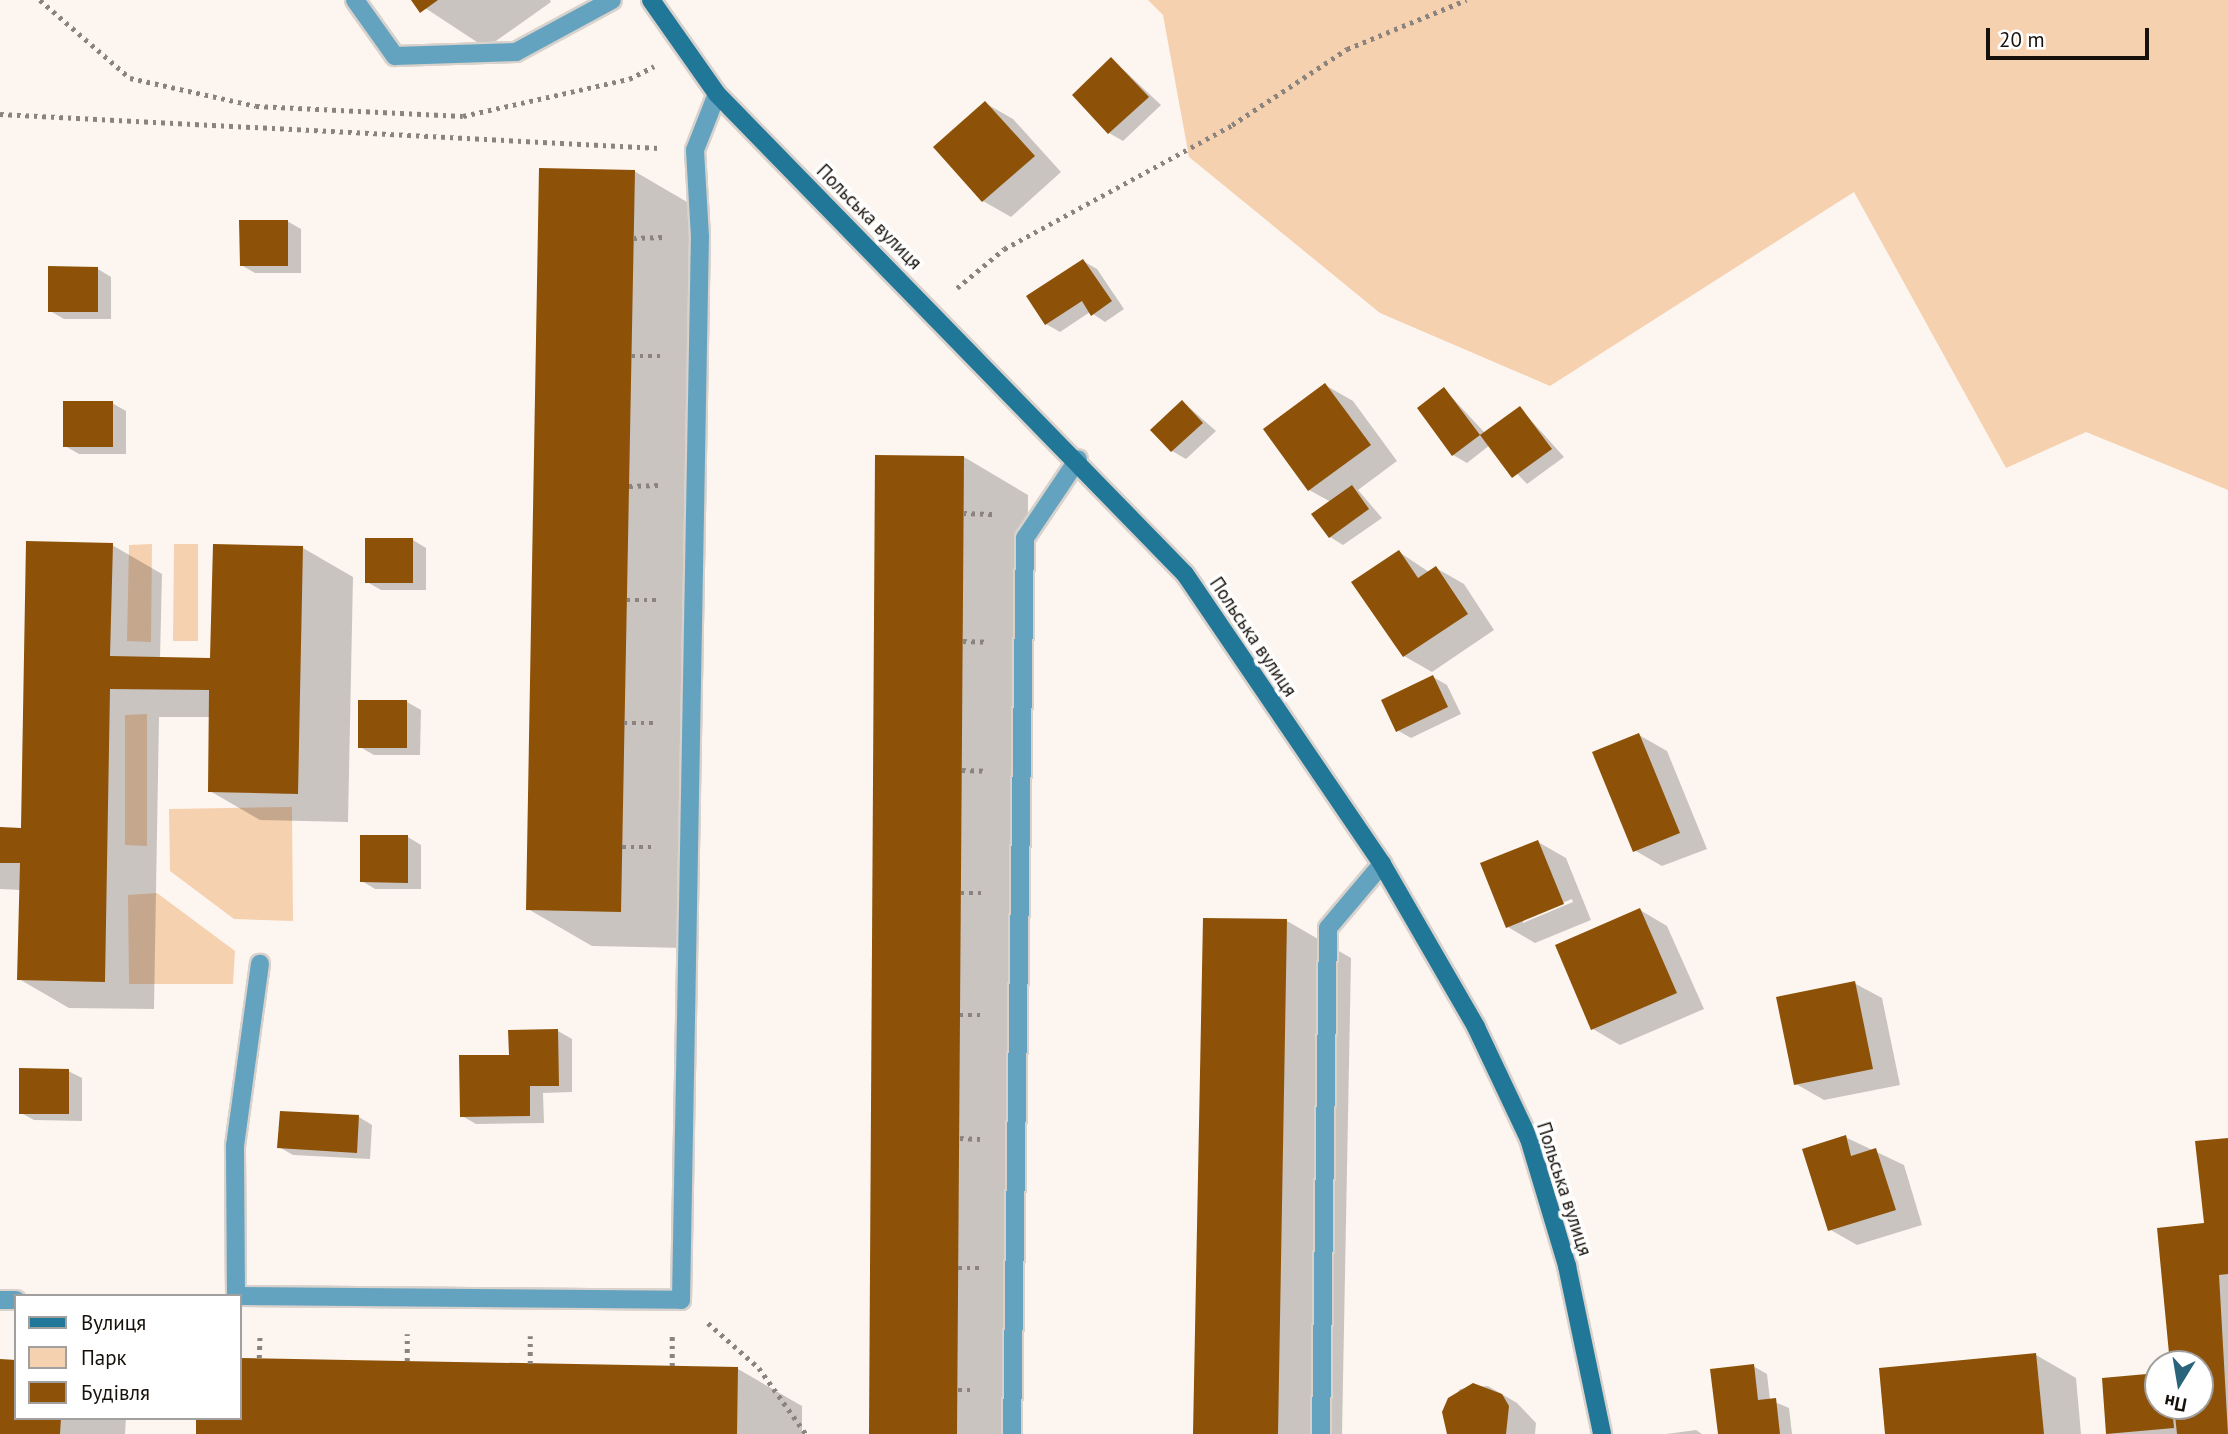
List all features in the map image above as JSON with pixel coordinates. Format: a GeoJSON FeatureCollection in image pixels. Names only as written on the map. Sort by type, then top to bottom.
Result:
{"type":"FeatureCollection","features":[{"type":"Feature","properties":{"kind":"street","name":"Польська вулиця"},"geometry":{"type":"LineString","coordinates":[[650,0],[718,94],[1077,459],[1185,574],[1382,864],[1476,1027],[1529,1139],[1567,1266],[1602,1434]]}},
{"type":"Feature","properties":{"kind":"lane"},"geometry":{"type":"LineString","coordinates":[[355,0],[395,56],[516,52],[612,0]]}},
{"type":"Feature","properties":{"kind":"lane"},"geometry":{"type":"LineString","coordinates":[[242,1296],[681,1300],[699,237],[695,150],[718,94]]}},
{"type":"Feature","properties":{"kind":"lane"},"geometry":{"type":"LineString","coordinates":[[1012,1434],[1025,538],[1077,459]]}},
{"type":"Feature","properties":{"kind":"lane"},"geometry":{"type":"LineString","coordinates":[[1321,1434],[1328,928],[1382,864]]}},
{"type":"Feature","properties":{"kind":"lane"},"geometry":{"type":"LineString","coordinates":[[238,1294],[235,1146],[260,964]]}},
{"type":"Feature","properties":{"kind":"path"},"geometry":{"type":"LineString","coordinates":[[40,0],[130,78],[257,106],[463,116],[629,79],[686,49]]}},
{"type":"Feature","properties":{"kind":"path"},"geometry":{"type":"LineString","coordinates":[[932,310],[1004,249],[1232,125],[1347,49],[1466,0]]}},
{"type":"Feature","properties":{"kind":"path"},"geometry":{"type":"LineString","coordinates":[[0,114],[695,150]]}},
{"type":"Feature","properties":{"kind":"path"},"geometry":{"type":"LineString","coordinates":[[681,1300],[759,1367],[806,1434]]}},
{"type":"Feature","properties":{"kind":"green space"},"geometry":{"type":"Polygon","coordinates":[[[1148,0],[2228,0],[2228,490],[2086,432],[2006,468],[1854,192],[1550,386],[1380,313],[1189,157],[1163,15],[1148,0]]]}},
{"type":"Feature","properties":{"kind":"green space"},"geometry":{"type":"Polygon","coordinates":[[[152,544],[151,642],[127,641],[129,545],[152,544]]]}},
{"type":"Feature","properties":{"kind":"green space"},"geometry":{"type":"Polygon","coordinates":[[[174,544],[198,544],[198,641],[173,641],[174,544]]]}},
{"type":"Feature","properties":{"kind":"green space"},"geometry":{"type":"Polygon","coordinates":[[[147,714],[147,846],[125,845],[125,715],[147,714]]]}},
{"type":"Feature","properties":{"kind":"green space"},"geometry":{"type":"Polygon","coordinates":[[[292,807],[293,921],[234,919],[170,871],[169,809],[292,807]]]}},
{"type":"Feature","properties":{"kind":"green space"},"geometry":{"type":"Polygon","coordinates":[[[157,893],[235,951],[233,984],[129,984],[128,895],[157,893]]]}},
{"type":"Feature","properties":{"kind":"building"},"geometry":{"type":"Polygon","coordinates":[[[411,0],[438,0],[420,13],[411,0]]]}},
{"type":"Feature","properties":{"kind":"building"},"geometry":{"type":"Polygon","coordinates":[[[1111,57],[1149,97],[1108,134],[1072,95],[1111,57]]]}},
{"type":"Feature","properties":{"kind":"building"},"geometry":{"type":"Polygon","coordinates":[[[985,101],[1035,156],[982,202],[933,147],[985,101]]]}},
{"type":"Feature","properties":{"kind":"building"},"geometry":{"type":"Polygon","coordinates":[[[539,168],[635,170],[621,912],[526,910],[539,168]]]}},
{"type":"Feature","properties":{"kind":"building"},"geometry":{"type":"Polygon","coordinates":[[[239,220],[288,220],[288,266],[240,266],[239,220]]]}},
{"type":"Feature","properties":{"kind":"building"},"geometry":{"type":"Polygon","coordinates":[[[1083,259],[1112,301],[1091,316],[1082,301],[1045,325],[1026,296],[1083,259]]]}},
{"type":"Feature","properties":{"kind":"building"},"geometry":{"type":"Polygon","coordinates":[[[48,266],[98,267],[98,312],[48,312],[48,266]]]}},
{"type":"Feature","properties":{"kind":"building"},"geometry":{"type":"Polygon","coordinates":[[[1325,383],[1371,445],[1308,491],[1263,429],[1325,383]]]}},
{"type":"Feature","properties":{"kind":"building"},"geometry":{"type":"Polygon","coordinates":[[[1444,387],[1480,435],[1452,456],[1417,408],[1444,387]]]}},
{"type":"Feature","properties":{"kind":"building"},"geometry":{"type":"Polygon","coordinates":[[[1182,400],[1203,423],[1171,452],[1150,430],[1182,400]]]}},
{"type":"Feature","properties":{"kind":"building"},"geometry":{"type":"Polygon","coordinates":[[[63,401],[113,401],[113,447],[63,447],[63,401]]]}},
{"type":"Feature","properties":{"kind":"building"},"geometry":{"type":"Polygon","coordinates":[[[1520,406],[1552,449],[1512,478],[1480,435],[1520,406]]]}},
{"type":"Feature","properties":{"kind":"building"},"geometry":{"type":"Polygon","coordinates":[[[875,455],[964,456],[957,1434],[869,1434],[875,455]]]}},
{"type":"Feature","properties":{"kind":"building"},"geometry":{"type":"Polygon","coordinates":[[[1352,485],[1369,509],[1329,538],[1311,514],[1352,485]]]}},
{"type":"Feature","properties":{"kind":"building"},"geometry":{"type":"Polygon","coordinates":[[[365,538],[413,538],[413,583],[365,583],[365,538]]]}},
{"type":"Feature","properties":{"kind":"building"},"geometry":{"type":"Polygon","coordinates":[[[26,541],[113,543],[110,656],[210,658],[213,544],[303,546],[298,794],[208,792],[209,690],[110,689],[105,982],[17,980],[20,863],[0,863],[0,827],[21,828],[26,541]]]}},
{"type":"Feature","properties":{"kind":"building"},"geometry":{"type":"Polygon","coordinates":[[[1399,550],[1418,578],[1436,566],[1468,614],[1403,657],[1351,582],[1399,550]]]}},
{"type":"Feature","properties":{"kind":"building"},"geometry":{"type":"Polygon","coordinates":[[[1433,675],[1448,707],[1396,732],[1381,700],[1433,675]]]}},
{"type":"Feature","properties":{"kind":"building"},"geometry":{"type":"Polygon","coordinates":[[[358,700],[407,700],[407,748],[358,748],[358,700]]]}},
{"type":"Feature","properties":{"kind":"building"},"geometry":{"type":"Polygon","coordinates":[[[1639,733],[1680,833],[1633,852],[1592,752],[1639,733]]]}},
{"type":"Feature","properties":{"kind":"building"},"geometry":{"type":"Polygon","coordinates":[[[360,835],[408,835],[408,883],[360,882],[360,835]]]}},
{"type":"Feature","properties":{"kind":"building"},"geometry":{"type":"Polygon","coordinates":[[[1538,840],[1564,904],[1506,928],[1480,863],[1538,840]]]}},
{"type":"Feature","properties":{"kind":"building"},"geometry":{"type":"Polygon","coordinates":[[[1640,908],[1677,993],[1591,1030],[1555,945],[1640,908]]]}},
{"type":"Feature","properties":{"kind":"building"},"geometry":{"type":"Polygon","coordinates":[[[1203,918],[1287,919],[1278,1434],[1193,1434],[1203,918]]]}},
{"type":"Feature","properties":{"kind":"building"},"geometry":{"type":"Polygon","coordinates":[[[1855,981],[1873,1069],[1794,1085],[1776,997],[1855,981]]]}},
{"type":"Feature","properties":{"kind":"building"},"geometry":{"type":"Polygon","coordinates":[[[558,1029],[559,1086],[530,1086],[530,1116],[460,1117],[459,1055],[509,1055],[508,1030],[558,1029]]]}},
{"type":"Feature","properties":{"kind":"building"},"geometry":{"type":"Polygon","coordinates":[[[19,1068],[69,1069],[69,1114],[19,1114],[19,1068]]]}},
{"type":"Feature","properties":{"kind":"building"},"geometry":{"type":"Polygon","coordinates":[[[280,1111],[359,1115],[357,1153],[277,1148],[280,1111]]]}},
{"type":"Feature","properties":{"kind":"building"},"geometry":{"type":"Polygon","coordinates":[[[1846,1135],[1851,1156],[1876,1148],[1896,1210],[1828,1231],[1802,1149],[1846,1135]]]}},
{"type":"Feature","properties":{"kind":"building"},"geometry":{"type":"Polygon","coordinates":[[[2228,1138],[2228,1274],[2219,1275],[2228,1434],[2177,1434],[2176,1420],[2214,1420],[2214,1350],[2169,1350],[2157,1228],[2204,1223],[2195,1141],[2228,1138]]]}},
{"type":"Feature","properties":{"kind":"building"},"geometry":{"type":"Polygon","coordinates":[[[2036,1353],[2044,1434],[1885,1434],[1879,1368],[2036,1353]]]}},
{"type":"Feature","properties":{"kind":"building"},"geometry":{"type":"Polygon","coordinates":[[[242,1358],[738,1367],[737,1434],[196,1434],[196,1420],[242,1420],[242,1358]]]}},
{"type":"Feature","properties":{"kind":"building"},"geometry":{"type":"Polygon","coordinates":[[[0,1359],[14,1360],[14,1420],[61,1420],[60,1434],[0,1434],[0,1359]]]}},
{"type":"Feature","properties":{"kind":"building"},"geometry":{"type":"Polygon","coordinates":[[[1754,1364],[1758,1400],[1776,1398],[1780,1434],[1718,1434],[1710,1369],[1754,1364]]]}},
{"type":"Feature","properties":{"kind":"building"},"geometry":{"type":"Polygon","coordinates":[[[2144,1374],[2144,1420],[2173,1420],[2174,1428],[2106,1434],[2102,1378],[2144,1374]]]}},
{"type":"Feature","properties":{"kind":"building"},"geometry":{"type":"Polygon","coordinates":[[[1473,1383],[1502,1394],[1509,1406],[1506,1434],[1447,1434],[1442,1412],[1448,1398],[1473,1383]]]}}]}
